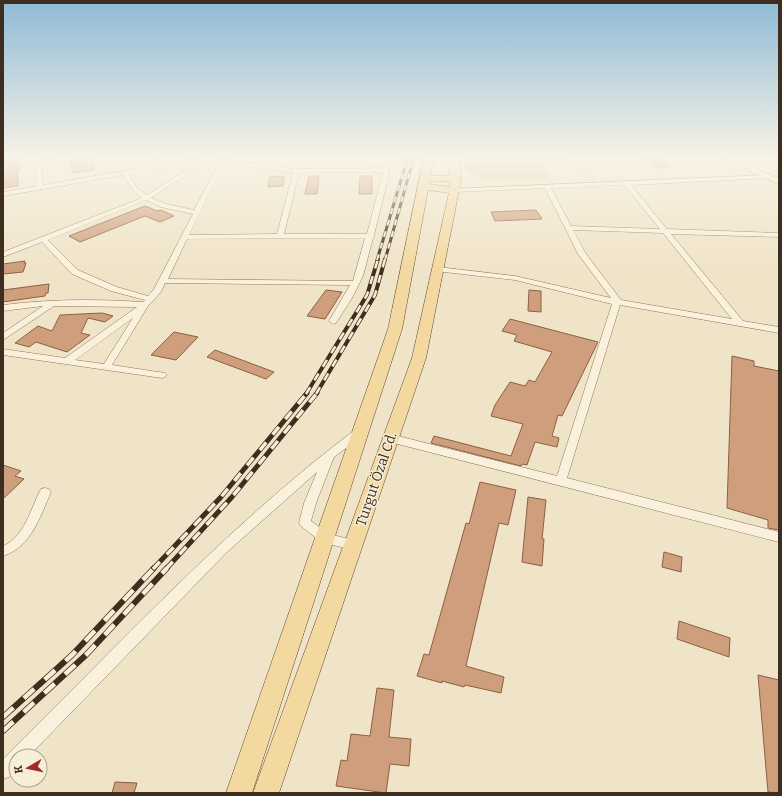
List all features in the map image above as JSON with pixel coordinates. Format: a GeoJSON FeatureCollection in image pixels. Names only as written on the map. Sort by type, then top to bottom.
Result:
{"type":"FeatureCollection","features":[{"type":"Feature","properties":{"kind":"main road","name":"Turgut Özal Cd."},"geometry":{"type":"LineString","coordinates":[[239,793],[395,329],[423,194]]}},
{"type":"Feature","properties":{"kind":"main road","name":"Turgut Özal Cd."},"geometry":{"type":"LineString","coordinates":[[266,793],[419,358],[438,269],[457,194]]}},
{"type":"Feature","properties":{"kind":"street"},"geometry":{"type":"LineString","coordinates":[[141,194],[146,198],[166,206],[196,213]]}},
{"type":"Feature","properties":{"kind":"street"},"geometry":{"type":"LineString","coordinates":[[3,254],[132,205],[154,194]]}},
{"type":"Feature","properties":{"kind":"street"},"geometry":{"type":"LineString","coordinates":[[107,366],[148,302],[158,290],[206,194]]}},
{"type":"Feature","properties":{"kind":"street"},"geometry":{"type":"LineString","coordinates":[[280,236],[290,194]]}},
{"type":"Feature","properties":{"kind":"street"},"geometry":{"type":"LineString","coordinates":[[333,321],[359,276],[381,194]]}},
{"type":"Feature","properties":{"kind":"street"},"geometry":{"type":"LineString","coordinates":[[552,194],[582,254],[617,302]]}},
{"type":"Feature","properties":{"kind":"street"},"geometry":{"type":"LineString","coordinates":[[635,194],[739,322]]}},
{"type":"Feature","properties":{"kind":"street"},"geometry":{"type":"LineString","coordinates":[[569,228],[779,235]]}},
{"type":"Feature","properties":{"kind":"street"},"geometry":{"type":"LineString","coordinates":[[185,237],[370,236]]}},
{"type":"Feature","properties":{"kind":"street"},"geometry":{"type":"LineString","coordinates":[[43,239],[76,272],[148,302]]}},
{"type":"Feature","properties":{"kind":"street"},"geometry":{"type":"LineString","coordinates":[[438,269],[515,278],[594,298],[779,330]]}},
{"type":"Feature","properties":{"kind":"street"},"geometry":{"type":"LineString","coordinates":[[162,281],[355,283]]}},
{"type":"Feature","properties":{"kind":"street"},"geometry":{"type":"LineString","coordinates":[[3,308],[39,303],[148,302]]}},
{"type":"Feature","properties":{"kind":"street"},"geometry":{"type":"LineString","coordinates":[[67,361],[148,302]]}},
{"type":"Feature","properties":{"kind":"street"},"geometry":{"type":"LineString","coordinates":[[560,480],[617,302]]}},
{"type":"Feature","properties":{"kind":"street"},"geometry":{"type":"LineString","coordinates":[[3,337],[52,303]]}},
{"type":"Feature","properties":{"kind":"street"},"geometry":{"type":"LineString","coordinates":[[3,352],[162,375]]}},
{"type":"Feature","properties":{"kind":"street"},"geometry":{"type":"LineString","coordinates":[[26,748],[222,549],[361,430]]}},
{"type":"Feature","properties":{"kind":"street"},"geometry":{"type":"LineString","coordinates":[[390,438],[560,480],[779,537]]}},
{"type":"Feature","properties":{"kind":"street"},"geometry":{"type":"LineString","coordinates":[[330,455],[310,503],[305,523],[325,538],[353,545]]}},
{"type":"Feature","properties":{"kind":"street"},"geometry":{"type":"LineString","coordinates":[[3,551],[14,546],[22,538],[45,492]]}},
{"type":"Feature","properties":{"kind":"building"},"geometry":{"type":"Polygon","coordinates":[[[145,206],[157,211],[161,210],[174,216],[160,222],[145,216],[80,242],[69,236],[145,206]]]}},
{"type":"Feature","properties":{"kind":"building"},"geometry":{"type":"Polygon","coordinates":[[[536,210],[542,219],[495,221],[491,212],[536,210]]]}},
{"type":"Feature","properties":{"kind":"building"},"geometry":{"type":"Polygon","coordinates":[[[25,261],[24,263],[26,263],[23,272],[3,274],[3,264],[25,261]]]}},
{"type":"Feature","properties":{"kind":"building"},"geometry":{"type":"Polygon","coordinates":[[[49,284],[48,293],[46,293],[45,296],[3,302],[3,290],[49,284]]]}},
{"type":"Feature","properties":{"kind":"building"},"geometry":{"type":"Polygon","coordinates":[[[326,290],[342,292],[325,319],[307,316],[326,290]]]}},
{"type":"Feature","properties":{"kind":"building"},"geometry":{"type":"Polygon","coordinates":[[[529,290],[541,291],[541,312],[528,311],[529,290]]]}},
{"type":"Feature","properties":{"kind":"building"},"geometry":{"type":"Polygon","coordinates":[[[102,313],[113,316],[105,322],[88,318],[81,333],[90,335],[67,352],[36,342],[29,347],[15,343],[38,326],[52,331],[60,315],[102,313]]]}},
{"type":"Feature","properties":{"kind":"building"},"geometry":{"type":"Polygon","coordinates":[[[510,319],[598,342],[562,416],[558,415],[552,436],[559,438],[557,447],[535,442],[527,465],[522,464],[521,466],[431,443],[434,436],[511,456],[523,424],[491,416],[495,405],[510,382],[525,386],[529,380],[535,382],[552,352],[514,341],[517,335],[502,331],[510,319]]]}},
{"type":"Feature","properties":{"kind":"building"},"geometry":{"type":"Polygon","coordinates":[[[174,332],[198,337],[176,360],[151,355],[174,332]]]}},
{"type":"Feature","properties":{"kind":"building"},"geometry":{"type":"Polygon","coordinates":[[[215,350],[274,372],[266,379],[207,357],[215,350]]]}},
{"type":"Feature","properties":{"kind":"building"},"geometry":{"type":"Polygon","coordinates":[[[732,356],[754,361],[754,366],[779,371],[779,530],[768,528],[768,520],[727,508],[732,356]]]}},
{"type":"Feature","properties":{"kind":"building"},"geometry":{"type":"Polygon","coordinates":[[[3,465],[21,471],[15,476],[24,479],[3,499],[3,465]]]}},
{"type":"Feature","properties":{"kind":"building"},"geometry":{"type":"Polygon","coordinates":[[[480,482],[516,490],[508,525],[499,523],[466,666],[504,677],[501,693],[465,685],[464,687],[442,681],[442,683],[417,676],[424,654],[429,655],[466,523],[469,524],[480,482]]]}},
{"type":"Feature","properties":{"kind":"building"},"geometry":{"type":"Polygon","coordinates":[[[528,497],[546,500],[542,539],[544,539],[542,566],[522,562],[528,497]]]}},
{"type":"Feature","properties":{"kind":"building"},"geometry":{"type":"Polygon","coordinates":[[[664,552],[682,557],[681,572],[662,567],[664,552]]]}},
{"type":"Feature","properties":{"kind":"building"},"geometry":{"type":"Polygon","coordinates":[[[679,621],[730,638],[729,657],[677,639],[679,621]]]}},
{"type":"Feature","properties":{"kind":"building"},"geometry":{"type":"Polygon","coordinates":[[[758,675],[779,680],[779,793],[768,792],[758,675]]]}},
{"type":"Feature","properties":{"kind":"building"},"geometry":{"type":"Polygon","coordinates":[[[377,688],[394,690],[389,737],[411,739],[409,766],[390,764],[386,793],[336,786],[341,760],[347,761],[351,734],[370,736],[377,688]]]}},
{"type":"Feature","properties":{"kind":"building"},"geometry":{"type":"Polygon","coordinates":[[[115,782],[137,783],[134,793],[112,793],[115,782]]]}},
{"type":"Feature","properties":{"kind":"railway"},"geometry":{"type":"LineString","coordinates":[[377,260],[397,194]]}},
{"type":"Feature","properties":{"kind":"railway"},"geometry":{"type":"LineString","coordinates":[[385,260],[404,194]]}},
{"type":"Feature","properties":{"kind":"railway"},"geometry":{"type":"LineString","coordinates":[[306,394],[367,295],[378,259]]}},
{"type":"Feature","properties":{"kind":"railway"},"geometry":{"type":"LineString","coordinates":[[316,394],[375,295],[385,259]]}},
{"type":"Feature","properties":{"kind":"railway"},"geometry":{"type":"LineString","coordinates":[[153,569],[221,497],[307,393]]}},
{"type":"Feature","properties":{"kind":"railway"},"geometry":{"type":"LineString","coordinates":[[166,569],[232,497],[317,393]]}},
{"type":"Feature","properties":{"kind":"railway"},"geometry":{"type":"LineString","coordinates":[[3,717],[72,655],[154,568]]}},
{"type":"Feature","properties":{"kind":"railway"},"geometry":{"type":"LineString","coordinates":[[3,731],[86,655],[167,568]]}}]}
